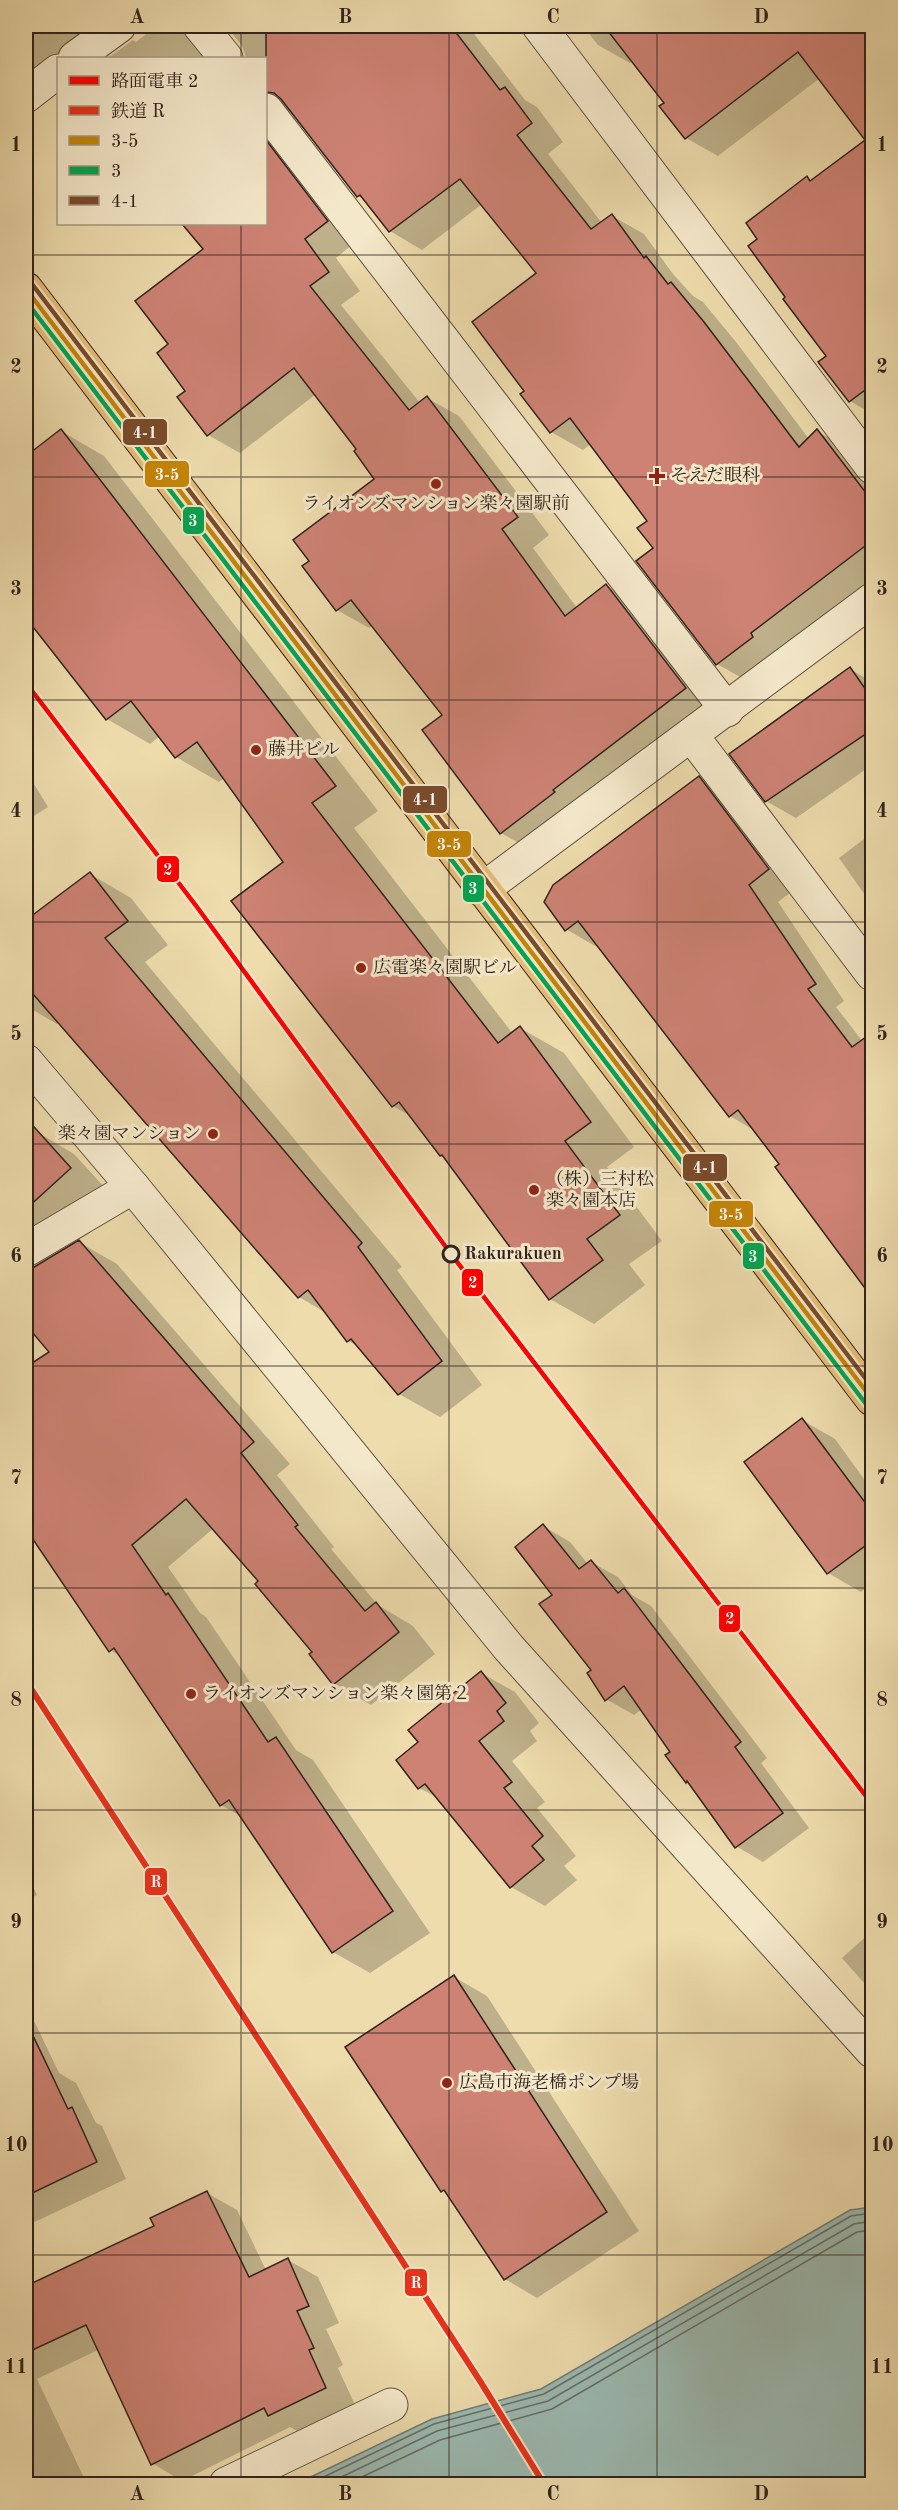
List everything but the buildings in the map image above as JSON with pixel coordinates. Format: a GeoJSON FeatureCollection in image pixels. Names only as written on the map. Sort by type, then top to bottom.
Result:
{"type":"FeatureCollection","features":[{"type":"Feature","properties":{"kind":"highway"},"geometry":{"type":"LineString","coordinates":[[26,289],[482,890],[873,1399]]}},
{"type":"Feature","properties":{"kind":"street"},"geometry":{"type":"LineString","coordinates":[[76,57],[119,26]]}},
{"type":"Feature","properties":{"kind":"street"},"geometry":{"type":"LineString","coordinates":[[200,26],[225,57]]}},
{"type":"Feature","properties":{"kind":"street"},"geometry":{"type":"LineString","coordinates":[[539,26],[873,467]]}},
{"type":"Feature","properties":{"kind":"street"},"geometry":{"type":"LineString","coordinates":[[26,96],[57,72]]}},
{"type":"Feature","properties":{"kind":"street"},"geometry":{"type":"LineString","coordinates":[[267,111],[727,710]]}},
{"type":"Feature","properties":{"kind":"street"},"geometry":{"type":"LineString","coordinates":[[482,890],[870,607]]}},
{"type":"Feature","properties":{"kind":"street"},"geometry":{"type":"LineString","coordinates":[[692,736],[873,974]]}},
{"type":"Feature","properties":{"kind":"street"},"geometry":{"type":"LineString","coordinates":[[26,1061],[133,1187],[509,1648],[873,2051]]}},
{"type":"Feature","properties":{"kind":"street"},"geometry":{"type":"LineString","coordinates":[[26,1250],[133,1187]]}},
{"type":"Feature","properties":{"kind":"street"},"geometry":{"type":"LineString","coordinates":[[226,2484],[391,2405]]}},
{"type":"Feature","properties":{"kind":"water"},"geometry":{"type":"Polygon","coordinates":[[[872,2207],[872,2484],[296,2484],[432,2419],[541,2389],[850,2210],[872,2207]]]}},
{"type":"Feature","properties":{"kind":"tram line","name":"2"},"geometry":{"type":"LineString","coordinates":[[26,683],[197,907],[451,1254],[872,1804]]}},
{"type":"Feature","properties":{"kind":"rail line","name":"R"},"geometry":{"type":"LineString","coordinates":[[26,1681],[480,2381],[544,2484]]}},
{"type":"Feature","properties":{"kind":"transit line","name":"4-1"},"geometry":{"type":"LineString","coordinates":[[32,284],[872,1387]]}},
{"type":"Feature","properties":{"kind":"transit line","name":"3-5"},"geometry":{"type":"LineString","coordinates":[[26,289],[872,1399]]}},
{"type":"Feature","properties":{"kind":"transit line","name":"3"},"geometry":{"type":"LineString","coordinates":[[26,301],[866,1404]]}},
{"type":"Feature","properties":{"kind":"place","name":"そえだ眼科"},"geometry":{"type":"Point","coordinates":[657,476]}},
{"type":"Feature","properties":{"kind":"place","name":"ライオンズマンション楽々園駅前"},"geometry":{"type":"Point","coordinates":[436,484]}},
{"type":"Feature","properties":{"kind":"place","name":"藤井ビル"},"geometry":{"type":"Point","coordinates":[256,750]}},
{"type":"Feature","properties":{"kind":"place","name":"広電楽々園駅ビル"},"geometry":{"type":"Point","coordinates":[361,968]}},
{"type":"Feature","properties":{"kind":"place","name":"楽々園マンション"},"geometry":{"type":"Point","coordinates":[213,1134]}},
{"type":"Feature","properties":{"kind":"place","name":"（株）三村松 楽々園本店"},"geometry":{"type":"Point","coordinates":[534,1190]}},
{"type":"Feature","properties":{"kind":"place","name":"Rakurakuen"},"geometry":{"type":"Point","coordinates":[451,1254]}},
{"type":"Feature","properties":{"kind":"place","name":"ライオンズマンション楽々園第２"},"geometry":{"type":"Point","coordinates":[191,1694]}},
{"type":"Feature","properties":{"kind":"place","name":"広島市海老橋ポンプ場"},"geometry":{"type":"Point","coordinates":[447,2083]}}]}
